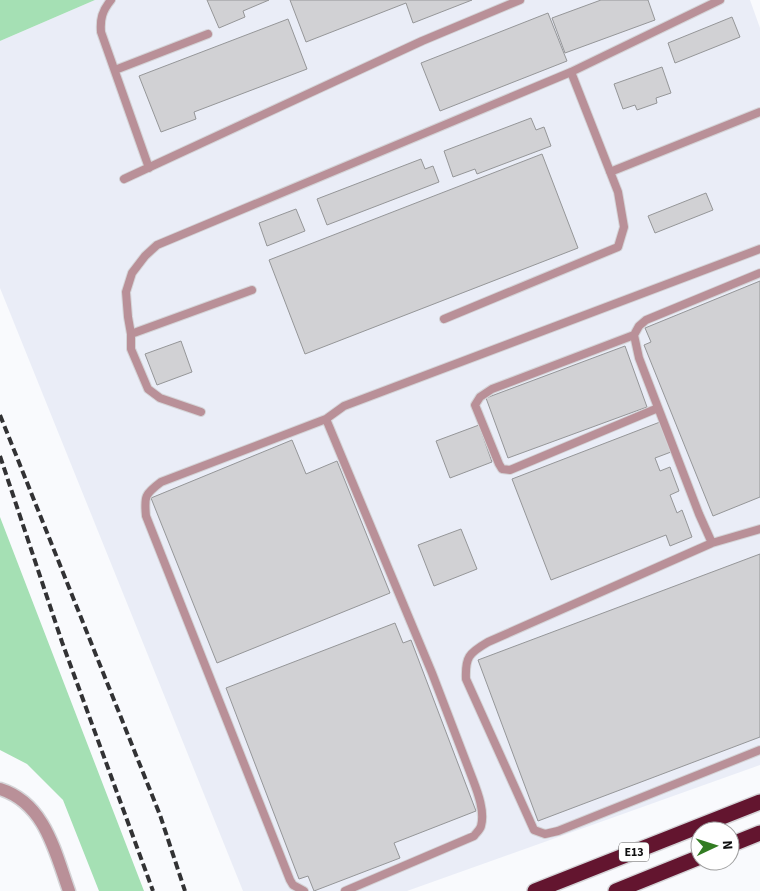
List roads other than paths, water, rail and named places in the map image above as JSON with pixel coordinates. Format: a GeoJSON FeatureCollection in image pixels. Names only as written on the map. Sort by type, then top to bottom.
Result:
{"type":"FeatureCollection","features":[{"type":"Feature","properties":{"kind":"highway","name":"E13"},"geometry":{"type":"LineString","coordinates":[[535,891],[760,802]]}},
{"type":"Feature","properties":{"kind":"highway"},"geometry":{"type":"LineString","coordinates":[[740,841],[760,833]]}},
{"type":"Feature","properties":{"kind":"highway","name":"E13"},"geometry":{"type":"LineString","coordinates":[[616,891],[690,861]]}},
{"type":"Feature","properties":{"kind":"street"},"geometry":{"type":"LineString","coordinates":[[0,789],[29,805],[45,826],[69,891]]}},
{"type":"Feature","properties":{"kind":"lane"},"geometry":{"type":"LineString","coordinates":[[111,0],[104,8],[100,20],[102,32],[150,168]]}},
{"type":"Feature","properties":{"kind":"lane"},"geometry":{"type":"LineString","coordinates":[[201,412],[160,398],[148,389],[131,349],[126,292],[132,274],[145,256],[157,245],[571,72],[720,0]]}},
{"type":"Feature","properties":{"kind":"lane"},"geometry":{"type":"LineString","coordinates":[[124,179],[422,41],[515,1]]}},
{"type":"Feature","properties":{"kind":"lane"},"geometry":{"type":"LineString","coordinates":[[115,70],[208,34]]}},
{"type":"Feature","properties":{"kind":"lane"},"geometry":{"type":"LineString","coordinates":[[444,319],[618,247],[624,227],[618,192],[571,72]]}},
{"type":"Feature","properties":{"kind":"lane"},"geometry":{"type":"LineString","coordinates":[[610,172],[760,112]]}},
{"type":"Feature","properties":{"kind":"lane"},"geometry":{"type":"LineString","coordinates":[[304,891],[293,885],[290,880],[146,516],[144,500],[151,490],[161,482],[326,419],[344,406],[760,249]]}},
{"type":"Feature","properties":{"kind":"lane"},"geometry":{"type":"LineString","coordinates":[[658,408],[510,470],[502,469],[499,464],[475,405],[480,397],[492,389],[634,335],[639,326],[646,320],[760,273]]}},
{"type":"Feature","properties":{"kind":"lane"},"geometry":{"type":"LineString","coordinates":[[131,334],[252,290]]}},
{"type":"Feature","properties":{"kind":"lane"},"geometry":{"type":"LineString","coordinates":[[634,335],[639,358],[712,544]]}},
{"type":"Feature","properties":{"kind":"lane"},"geometry":{"type":"LineString","coordinates":[[326,419],[432,673],[479,795],[482,811],[481,827],[474,836],[345,891]]}},
{"type":"Feature","properties":{"kind":"lane"},"geometry":{"type":"LineString","coordinates":[[760,529],[712,544],[488,642],[473,651],[466,663],[466,679],[534,830],[545,834],[558,831],[760,750]]}},
{"type":"Feature","properties":{"kind":"railway"},"geometry":{"type":"LineString","coordinates":[[0,415],[160,815],[185,891]]}},
{"type":"Feature","properties":{"kind":"railway"},"geometry":{"type":"LineString","coordinates":[[0,456],[62,642],[153,891]]}}]}
